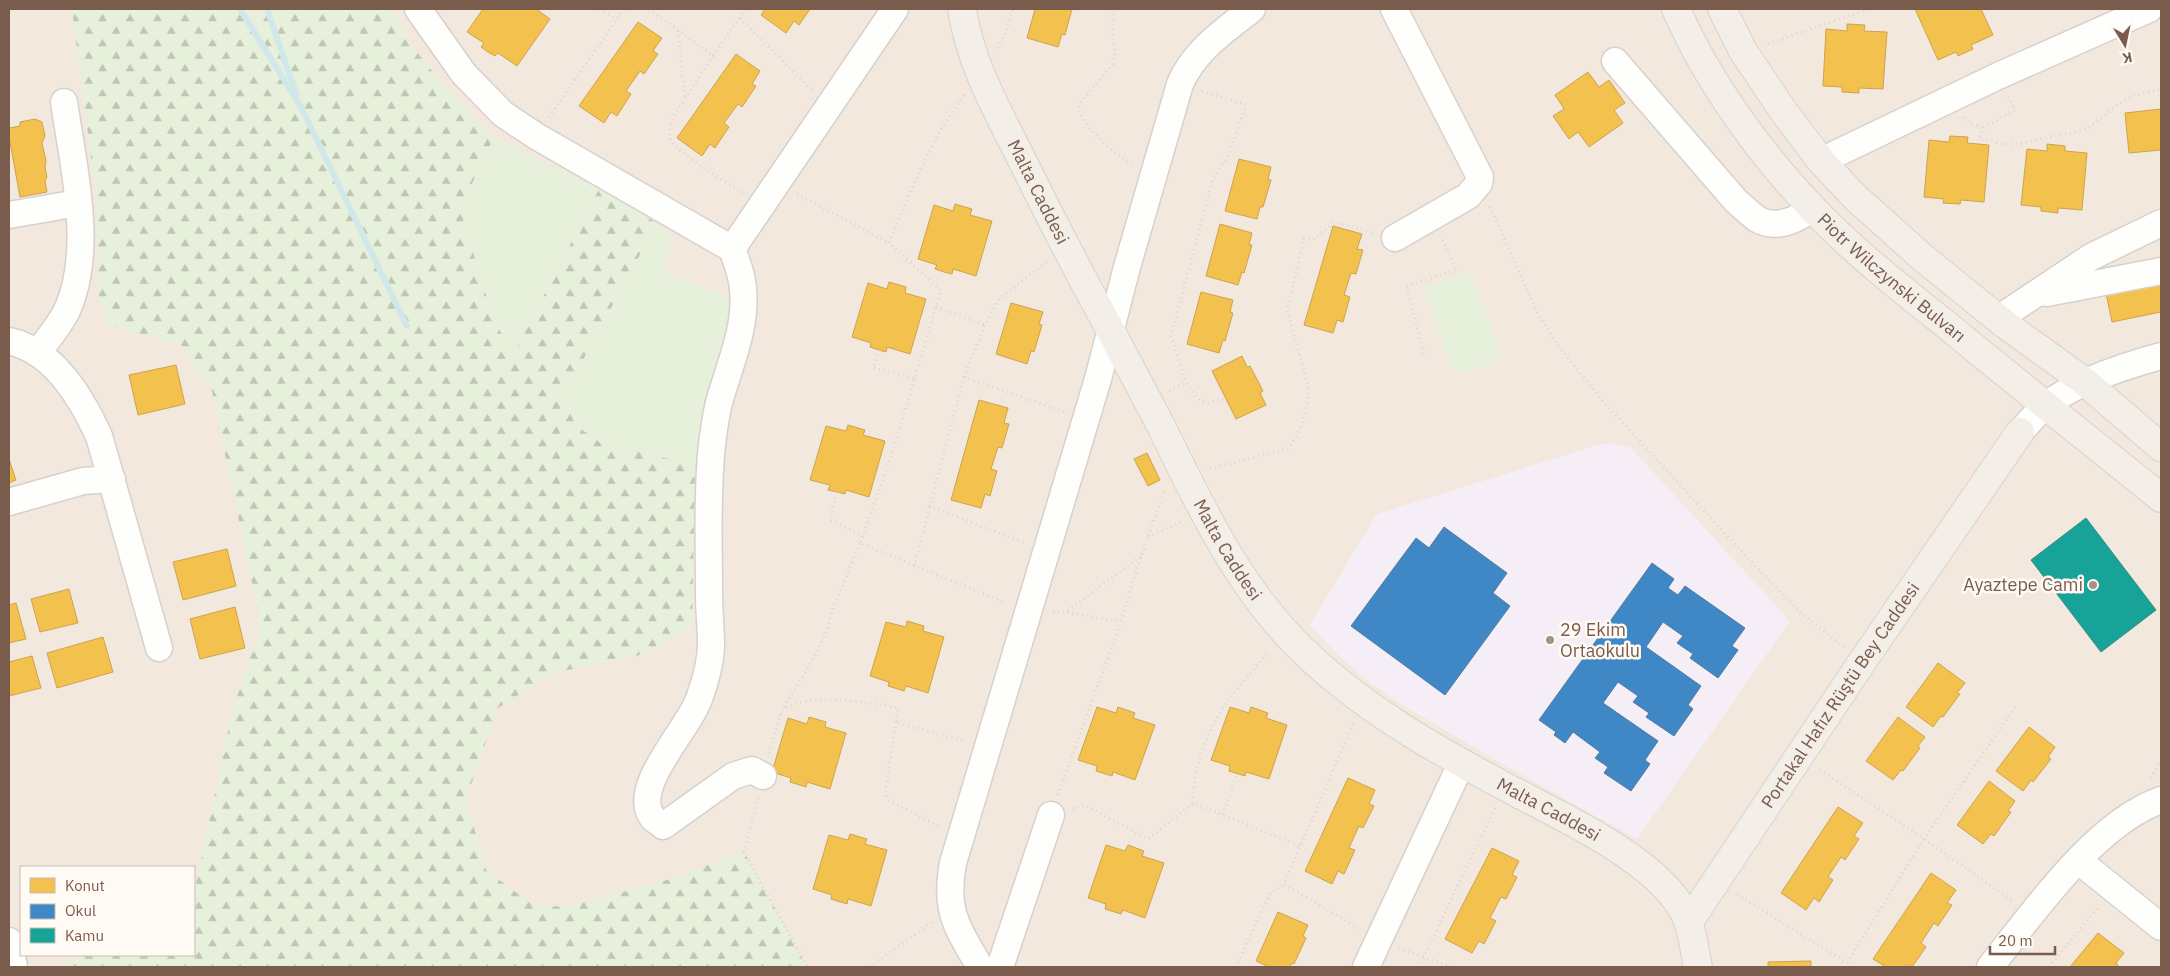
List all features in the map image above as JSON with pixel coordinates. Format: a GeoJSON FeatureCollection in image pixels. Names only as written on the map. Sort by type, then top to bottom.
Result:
{"type":"FeatureCollection","features":[{"type":"Feature","properties":{"kind":"main road","name":"Malta Caddesi"},"geometry":{"type":"LineString","coordinates":[[962,9],[965,26],[981,74],[1066,249],[1204,511],[1236,566],[1285,631],[1309,657],[1337,681],[1439,750],[1563,818],[1641,865],[1672,894],[1682,909],[1688,923]]}},
{"type":"Feature","properties":{"kind":"main road","name":"Piotr Wilczynski Bulvarı"},"geometry":{"type":"LineString","coordinates":[[1676,9],[1700,58],[1726,98],[1769,159],[1812,208],[1869,262],[2044,406],[2161,498]]}},
{"type":"Feature","properties":{"kind":"main road","name":"Piotr Wilczynski Bulvarı"},"geometry":{"type":"LineString","coordinates":[[1722,9],[1743,51],[1774,98],[1821,161],[1856,198],[1923,258],[1998,319],[2085,382],[2161,447]]}},
{"type":"Feature","properties":{"kind":"main road","name":"Portakal Hafız Rüştü Bey Caddesi"},"geometry":{"type":"LineString","coordinates":[[1688,923],[1798,756],[2020,432]]}},
{"type":"Feature","properties":{"kind":"main road"},"geometry":{"type":"LineString","coordinates":[[1688,923],[1698,967]]}},
{"type":"Feature","properties":{"kind":"street"},"geometry":{"type":"LineString","coordinates":[[418,9],[464,74],[482,95],[503,114],[536,136],[732,249],[740,269],[743,290],[743,315],[732,363],[719,401],[712,443],[708,488],[711,645],[708,669],[700,699],[678,738],[653,775],[647,792],[648,807],[652,817],[663,826],[733,776],[752,770],[763,776]]}},
{"type":"Feature","properties":{"kind":"street"},"geometry":{"type":"LineString","coordinates":[[732,249],[896,9]]}},
{"type":"Feature","properties":{"kind":"street"},"geometry":{"type":"LineString","coordinates":[[980,967],[958,929],[951,908],[950,882],[960,838],[1086,419],[1180,84],[1192,61],[1202,50],[1252,9]]}},
{"type":"Feature","properties":{"kind":"street"},"geometry":{"type":"LineString","coordinates":[[1394,9],[1478,170],[1479,183],[1468,196],[1395,238]]}},
{"type":"Feature","properties":{"kind":"street"},"geometry":{"type":"LineString","coordinates":[[1821,161],[1998,76],[2149,9]]}},
{"type":"Feature","properties":{"kind":"street"},"geometry":{"type":"LineString","coordinates":[[1615,61],[1736,201],[1759,220],[1768,223],[1784,223],[1802,217],[1812,208]]}},
{"type":"Feature","properties":{"kind":"street"},"geometry":{"type":"LineString","coordinates":[[38,352],[68,310],[79,264],[78,203],[64,102]]}},
{"type":"Feature","properties":{"kind":"street"},"geometry":{"type":"LineString","coordinates":[[9,216],[78,203]]}},
{"type":"Feature","properties":{"kind":"street"},"geometry":{"type":"LineString","coordinates":[[1998,319],[2091,257],[2161,223]]}},
{"type":"Feature","properties":{"kind":"street"},"geometry":{"type":"LineString","coordinates":[[2033,295],[2161,271]]}},
{"type":"Feature","properties":{"kind":"street"},"geometry":{"type":"LineString","coordinates":[[9,341],[19,343],[38,352],[58,370],[88,413],[99,436],[112,479],[159,648]]}},
{"type":"Feature","properties":{"kind":"street"},"geometry":{"type":"LineString","coordinates":[[2020,432],[2044,406],[2085,382],[2131,364],[2161,356]]}},
{"type":"Feature","properties":{"kind":"street"},"geometry":{"type":"LineString","coordinates":[[9,502],[83,481],[112,479]]}},
{"type":"Feature","properties":{"kind":"street"},"geometry":{"type":"LineString","coordinates":[[1366,967],[1462,762]]}},
{"type":"Feature","properties":{"kind":"street"},"geometry":{"type":"LineString","coordinates":[[1990,967],[2032,914],[2079,860],[2109,830],[2142,808],[2161,800]]}},
{"type":"Feature","properties":{"kind":"street"},"geometry":{"type":"LineString","coordinates":[[1000,967],[1051,815]]}},
{"type":"Feature","properties":{"kind":"street"},"geometry":{"type":"LineString","coordinates":[[2079,860],[2161,927]]}},
{"type":"Feature","properties":{"kind":"street"},"geometry":{"type":"LineString","coordinates":[[9,941],[14,967]]}},
{"type":"Feature","properties":{"kind":"path"},"geometry":{"type":"LineString","coordinates":[[600,9],[617,19]]}},
{"type":"Feature","properties":{"kind":"path"},"geometry":{"type":"LineString","coordinates":[[536,136],[624,9]]}},
{"type":"Feature","properties":{"kind":"path"},"geometry":{"type":"LineString","coordinates":[[649,9],[714,56]]}},
{"type":"Feature","properties":{"kind":"path"},"geometry":{"type":"LineString","coordinates":[[746,9],[673,117],[670,128],[671,140],[680,150],[761,206]]}},
{"type":"Feature","properties":{"kind":"path"},"geometry":{"type":"LineString","coordinates":[[890,243],[924,160],[939,132],[962,97],[981,74],[1005,33],[1013,9]]}},
{"type":"Feature","properties":{"kind":"path"},"geometry":{"type":"LineString","coordinates":[[1113,9],[1114,64],[1078,105],[1080,114],[1113,151],[1153,181]]}},
{"type":"Feature","properties":{"kind":"path"},"geometry":{"type":"LineString","coordinates":[[1743,51],[1779,41],[1869,9]]}},
{"type":"Feature","properties":{"kind":"path"},"geometry":{"type":"LineString","coordinates":[[740,18],[829,107]]}},
{"type":"Feature","properties":{"kind":"path"},"geometry":{"type":"LineString","coordinates":[[678,30],[685,99]]}},
{"type":"Feature","properties":{"kind":"path"},"geometry":{"type":"LineString","coordinates":[[1998,76],[2015,110],[1983,128],[1979,138],[2002,144],[2030,143],[2088,128],[2132,96],[2161,89]]}},
{"type":"Feature","properties":{"kind":"path"},"geometry":{"type":"LineString","coordinates":[[1180,84],[1246,105],[1229,154],[1213,179],[1171,336],[1186,382],[1194,394],[1201,401],[1208,403],[1226,398]]}},
{"type":"Feature","properties":{"kind":"path"},"geometry":{"type":"LineString","coordinates":[[777,183],[890,243],[941,290],[891,456],[863,536],[833,608],[818,652],[779,716],[744,852],[806,967]]}},
{"type":"Feature","properties":{"kind":"path"},"geometry":{"type":"LineString","coordinates":[[1479,183],[1516,261],[1522,280],[1538,314],[1562,351],[1601,399],[1745,555],[1802,614],[1862,662]]}},
{"type":"Feature","properties":{"kind":"path"},"geometry":{"type":"LineString","coordinates":[[1424,353],[1406,286],[1457,270],[1432,217]]}},
{"type":"Feature","properties":{"kind":"path"},"geometry":{"type":"LineString","coordinates":[[1051,815],[1121,622],[1162,495],[1182,469],[1289,448],[1295,439],[1308,400],[1309,389],[1287,310],[1304,238],[1313,239],[1335,222],[1395,238]]}},
{"type":"Feature","properties":{"kind":"path"},"geometry":{"type":"LineString","coordinates":[[914,566],[964,377],[993,308],[1007,290],[1066,249]]}},
{"type":"Feature","properties":{"kind":"path"},"geometry":{"type":"LineString","coordinates":[[936,307],[985,325]]}},
{"type":"Feature","properties":{"kind":"path"},"geometry":{"type":"LineString","coordinates":[[878,350],[873,368],[915,378]]}},
{"type":"Feature","properties":{"kind":"path"},"geometry":{"type":"LineString","coordinates":[[964,377],[1086,419]]}},
{"type":"Feature","properties":{"kind":"path"},"geometry":{"type":"LineString","coordinates":[[837,492],[830,520],[863,536]]}},
{"type":"Feature","properties":{"kind":"path"},"geometry":{"type":"LineString","coordinates":[[929,506],[1047,552]]}},
{"type":"Feature","properties":{"kind":"path"},"geometry":{"type":"LineString","coordinates":[[1148,537],[1204,511]]}},
{"type":"Feature","properties":{"kind":"path"},"geometry":{"type":"LineString","coordinates":[[860,543],[1029,612],[1066,612],[1121,622]]}},
{"type":"Feature","properties":{"kind":"path"},"geometry":{"type":"LineString","coordinates":[[1066,612],[1141,556]]}},
{"type":"Feature","properties":{"kind":"path"},"geometry":{"type":"LineString","coordinates":[[1193,803],[1193,780],[1198,760],[1213,724],[1224,707],[1285,631]]}},
{"type":"Feature","properties":{"kind":"path"},"geometry":{"type":"LineString","coordinates":[[1236,967],[1270,893],[1284,884],[1363,700]]}},
{"type":"Feature","properties":{"kind":"path"},"geometry":{"type":"LineString","coordinates":[[782,710],[788,706],[810,702],[858,701],[898,708],[885,794],[888,800],[960,838]]}},
{"type":"Feature","properties":{"kind":"path"},"geometry":{"type":"LineString","coordinates":[[1715,880],[1849,965],[1924,839],[2015,707]]}},
{"type":"Feature","properties":{"kind":"path"},"geometry":{"type":"LineString","coordinates":[[896,722],[987,748]]}},
{"type":"Feature","properties":{"kind":"path"},"geometry":{"type":"LineString","coordinates":[[1798,756],[1924,839],[2032,914]]}},
{"type":"Feature","properties":{"kind":"path"},"geometry":{"type":"LineString","coordinates":[[1223,815],[1237,774]]}},
{"type":"Feature","properties":{"kind":"path"},"geometry":{"type":"LineString","coordinates":[[1420,967],[1505,787]]}},
{"type":"Feature","properties":{"kind":"path"},"geometry":{"type":"LineString","coordinates":[[1051,815],[1084,805],[1148,839],[1193,803]]}},
{"type":"Feature","properties":{"kind":"path"},"geometry":{"type":"LineString","coordinates":[[1193,803],[1300,846]]}},
{"type":"Feature","properties":{"kind":"path"},"geometry":{"type":"LineString","coordinates":[[1284,884],[1378,940],[1451,967]]}},
{"type":"Feature","properties":{"kind":"path"},"geometry":{"type":"LineString","coordinates":[[2049,967],[2114,888]]}},
{"type":"Feature","properties":{"kind":"path"},"geometry":{"type":"LineString","coordinates":[[870,967],[951,908]]}},
{"type":"Feature","properties":{"kind":"shaded area"},"geometry":{"type":"Polygon","coordinates":[[[9,9],[2161,9],[2161,967],[9,967],[9,9]]]}},
{"type":"Feature","properties":{"kind":"shaded area","name":"29 Ekim Ortaokulu"},"geometry":{"type":"Polygon","coordinates":[[[1612,443],[1631,448],[1790,621],[1637,839],[1499,762],[1401,704],[1368,681],[1339,656],[1310,625],[1377,514],[1598,445],[1612,443]]]}},
{"type":"Feature","properties":{"kind":"green space"},"geometry":{"type":"Polygon","coordinates":[[[72,9],[392,9],[401,28],[424,61],[494,137],[460,209],[493,318],[513,355],[599,189],[657,223],[565,393],[575,425],[601,443],[695,465],[692,628],[637,656],[552,673],[498,708],[466,799],[486,870],[533,905],[567,907],[664,881],[744,852],[807,967],[53,967],[84,956],[195,956],[195,889],[232,712],[261,626],[212,391],[181,345],[108,325],[98,293],[97,205],[72,9]]]}},
{"type":"Feature","properties":{"kind":"green space"},"geometry":{"type":"Polygon","coordinates":[[[494,137],[599,189],[513,355],[493,318],[460,209],[494,137]]]}},
{"type":"Feature","properties":{"kind":"green space"},"geometry":{"type":"Polygon","coordinates":[[[657,223],[674,239],[663,271],[733,300],[736,310],[695,465],[601,443],[575,425],[565,393],[657,223]]]}},
{"type":"Feature","properties":{"kind":"green space"},"geometry":{"type":"Polygon","coordinates":[[[1470,271],[1503,359],[1455,376],[1423,288],[1470,271]]]}},
{"type":"Feature","properties":{"kind":"building: Konut"},"geometry":{"type":"Polygon","coordinates":[[[483,9],[536,9],[550,19],[517,66],[498,53],[495,56],[488,52],[481,47],[484,43],[467,32],[483,9]]]}},
{"type":"Feature","properties":{"kind":"building: Konut"},"geometry":{"type":"Polygon","coordinates":[[[765,9],[810,9],[799,25],[794,21],[786,33],[761,15],[765,9]]]}},
{"type":"Feature","properties":{"kind":"building: Konut"},"geometry":{"type":"Polygon","coordinates":[[[1035,9],[1072,9],[1065,35],[1062,34],[1058,47],[1027,38],[1035,9]]]}},
{"type":"Feature","properties":{"kind":"building: Konut"},"geometry":{"type":"Polygon","coordinates":[[[1915,9],[1981,9],[1993,35],[1971,45],[1973,49],[1958,56],[1956,52],[1938,60],[1915,9]]]}},
{"type":"Feature","properties":{"kind":"building: Konut"},"geometry":{"type":"Polygon","coordinates":[[[638,22],[662,38],[653,51],[658,54],[644,74],[640,71],[626,91],[631,94],[617,116],[611,112],[604,123],[579,106],[638,22]]]}},
{"type":"Feature","properties":{"kind":"building: Konut"},"geometry":{"type":"Polygon","coordinates":[[[1847,24],[1865,25],[1864,31],[1887,32],[1883,89],[1859,88],[1859,93],[1842,92],[1842,87],[1823,86],[1826,29],[1847,31],[1847,24]]]}},
{"type":"Feature","properties":{"kind":"building: Konut"},"geometry":{"type":"Polygon","coordinates":[[[736,54],[760,71],[752,84],[756,86],[742,107],[738,104],[724,123],[729,127],[715,148],[710,144],[702,156],[677,138],[736,54]]]}},
{"type":"Feature","properties":{"kind":"building: Konut"},"geometry":{"type":"Polygon","coordinates":[[[1588,72],[1599,87],[1609,80],[1625,103],[1614,110],[1623,123],[1589,147],[1578,132],[1569,139],[1553,116],[1564,109],[1555,95],[1588,72]]]}},
{"type":"Feature","properties":{"kind":"building: Konut"},"geometry":{"type":"Polygon","coordinates":[[[2161,109],[2161,150],[2129,153],[2125,113],[2161,109]]]}},
{"type":"Feature","properties":{"kind":"building: Konut"},"geometry":{"type":"Polygon","coordinates":[[[35,119],[42,122],[45,136],[42,143],[46,161],[47,177],[45,181],[47,192],[20,197],[9,128],[20,126],[20,122],[35,119]]]}},
{"type":"Feature","properties":{"kind":"building: Konut"},"geometry":{"type":"Polygon","coordinates":[[[1950,136],[1968,137],[1967,143],[1989,145],[1984,202],[1961,200],[1960,204],[1943,203],[1944,199],[1924,197],[1929,140],[1949,142],[1950,136]]]}},
{"type":"Feature","properties":{"kind":"building: Konut"},"geometry":{"type":"Polygon","coordinates":[[[2047,144],[2065,146],[2065,151],[2087,153],[2082,210],[2058,208],[2058,213],[2041,211],[2041,207],[2021,205],[2027,149],[2047,151],[2047,144]]]}},
{"type":"Feature","properties":{"kind":"building: Konut"},"geometry":{"type":"Polygon","coordinates":[[[1239,159],[1271,167],[1268,179],[1271,180],[1263,207],[1260,207],[1257,219],[1225,211],[1239,159]]]}},
{"type":"Feature","properties":{"kind":"building: Konut"},"geometry":{"type":"Polygon","coordinates":[[[955,204],[972,209],[970,215],[992,221],[976,276],[953,269],[952,274],[944,272],[935,269],[937,265],[918,259],[934,205],[953,211],[955,204]]]}},
{"type":"Feature","properties":{"kind":"building: Konut"},"geometry":{"type":"Polygon","coordinates":[[[1220,224],[1252,233],[1249,245],[1252,245],[1244,273],[1242,272],[1238,285],[1206,276],[1220,224]]]}},
{"type":"Feature","properties":{"kind":"building: Konut"},"geometry":{"type":"Polygon","coordinates":[[[1333,226],[1362,234],[1357,249],[1363,250],[1356,274],[1351,273],[1344,295],[1350,297],[1343,322],[1337,320],[1333,333],[1304,325],[1333,226]]]}},
{"type":"Feature","properties":{"kind":"building: Konut"},"geometry":{"type":"Polygon","coordinates":[[[889,282],[906,287],[905,293],[926,299],[910,354],[887,347],[886,352],[879,350],[870,347],[871,343],[852,337],[868,283],[887,289],[889,282]]]}},
{"type":"Feature","properties":{"kind":"building: Konut"},"geometry":{"type":"Polygon","coordinates":[[[2161,282],[2161,312],[2112,322],[2106,293],[2161,282]]]}},
{"type":"Feature","properties":{"kind":"building: Konut"},"geometry":{"type":"Polygon","coordinates":[[[1201,292],[1233,300],[1230,312],[1233,313],[1225,341],[1223,340],[1219,353],[1187,344],[1201,292]]]}},
{"type":"Feature","properties":{"kind":"building: Konut"},"geometry":{"type":"Polygon","coordinates":[[[1011,303],[1043,312],[1039,324],[1042,325],[1034,352],[1031,351],[1027,364],[996,354],[1011,303]]]}},
{"type":"Feature","properties":{"kind":"building: Konut"},"geometry":{"type":"Polygon","coordinates":[[[1242,356],[1247,367],[1250,366],[1263,391],[1260,393],[1266,405],[1236,419],[1212,371],[1242,356]]]}},
{"type":"Feature","properties":{"kind":"building: Konut"},"geometry":{"type":"Polygon","coordinates":[[[176,365],[185,404],[138,415],[129,375],[176,365]]]}},
{"type":"Feature","properties":{"kind":"building: Konut"},"geometry":{"type":"Polygon","coordinates":[[[979,400],[1008,408],[1004,423],[1009,424],[1002,448],[998,447],[991,469],[997,471],[990,496],[985,494],[981,508],[951,500],[979,400]]]}},
{"type":"Feature","properties":{"kind":"building: Konut"},"geometry":{"type":"Polygon","coordinates":[[[848,425],[865,430],[863,435],[885,441],[869,497],[846,490],[845,494],[828,490],[830,485],[810,480],[826,426],[846,431],[848,425]]]}},
{"type":"Feature","properties":{"kind":"building: Konut"},"geometry":{"type":"Polygon","coordinates":[[[1147,453],[1160,480],[1148,486],[1134,459],[1147,453]]]}},
{"type":"Feature","properties":{"kind":"building: Konut"},"geometry":{"type":"Polygon","coordinates":[[[9,459],[16,480],[9,483],[9,459]]]}},
{"type":"Feature","properties":{"kind":"building: Konut"},"geometry":{"type":"Polygon","coordinates":[[[227,549],[236,586],[183,600],[173,562],[227,549]]]}},
{"type":"Feature","properties":{"kind":"building: Konut"},"geometry":{"type":"Polygon","coordinates":[[[69,589],[78,623],[40,632],[31,599],[69,589]]]}},
{"type":"Feature","properties":{"kind":"building: Konut"},"geometry":{"type":"Polygon","coordinates":[[[16,603],[26,639],[9,643],[9,605],[16,603]]]}},
{"type":"Feature","properties":{"kind":"building: Konut"},"geometry":{"type":"Polygon","coordinates":[[[235,607],[245,648],[200,659],[190,619],[235,607]]]}},
{"type":"Feature","properties":{"kind":"building: Konut"},"geometry":{"type":"Polygon","coordinates":[[[907,621],[924,626],[923,631],[944,637],[928,693],[906,686],[904,691],[888,686],[889,682],[870,676],[886,622],[906,627],[907,621]]]}},
{"type":"Feature","properties":{"kind":"building: Konut"},"geometry":{"type":"Polygon","coordinates":[[[103,637],[113,672],[57,688],[47,653],[103,637]]]}},
{"type":"Feature","properties":{"kind":"building: Konut"},"geometry":{"type":"Polygon","coordinates":[[[32,656],[41,688],[9,696],[9,662],[32,656]]]}},
{"type":"Feature","properties":{"kind":"building: Konut"},"geometry":{"type":"Polygon","coordinates":[[[1938,663],[1965,683],[1957,693],[1960,694],[1933,727],[1906,707],[1938,663]]]}},
{"type":"Feature","properties":{"kind":"building: Konut"},"geometry":{"type":"Polygon","coordinates":[[[1097,707],[1116,713],[1118,707],[1135,713],[1133,718],[1155,725],[1135,780],[1113,772],[1112,776],[1096,771],[1097,766],[1078,760],[1097,707]]]}},
{"type":"Feature","properties":{"kind":"building: Konut"},"geometry":{"type":"Polygon","coordinates":[[[1230,707],[1249,713],[1251,707],[1268,713],[1266,718],[1287,725],[1269,779],[1246,772],[1245,776],[1229,771],[1230,766],[1211,760],[1230,707]]]}},
{"type":"Feature","properties":{"kind":"building: Konut"},"geometry":{"type":"Polygon","coordinates":[[[809,717],[826,722],[825,727],[846,733],[830,789],[807,782],[806,787],[790,782],[791,778],[772,772],[788,718],[807,724],[809,717]]]}},
{"type":"Feature","properties":{"kind":"building: Konut"},"geometry":{"type":"Polygon","coordinates":[[[1898,717],[1925,737],[1918,746],[1920,748],[1903,771],[1901,770],[1893,780],[1866,761],[1898,717]]]}},
{"type":"Feature","properties":{"kind":"building: Konut"},"geometry":{"type":"Polygon","coordinates":[[[2029,727],[2055,747],[2048,757],[2051,759],[2033,782],[2031,780],[2023,791],[1996,771],[2029,727]]]}},
{"type":"Feature","properties":{"kind":"building: Konut"},"geometry":{"type":"Polygon","coordinates":[[[1348,778],[1375,790],[1369,804],[1374,806],[1363,828],[1359,826],[1349,848],[1355,850],[1344,874],[1338,871],[1332,884],[1305,871],[1348,778]]]}},
{"type":"Feature","properties":{"kind":"building: Konut"},"geometry":{"type":"Polygon","coordinates":[[[1989,781],[2015,801],[2008,811],[2011,812],[1994,836],[1991,834],[1983,844],[1957,825],[1989,781]]]}},
{"type":"Feature","properties":{"kind":"building: Konut"},"geometry":{"type":"Polygon","coordinates":[[[1838,807],[1863,823],[1854,836],[1859,839],[1845,860],[1841,857],[1828,877],[1833,880],[1819,902],[1814,898],[1806,910],[1781,893],[1838,807]]]}},
{"type":"Feature","properties":{"kind":"building: Konut"},"geometry":{"type":"Polygon","coordinates":[[[850,834],[867,839],[865,844],[887,850],[871,906],[848,899],[847,904],[831,899],[832,895],[813,889],[829,835],[848,840],[850,834]]]}},
{"type":"Feature","properties":{"kind":"building: Konut"},"geometry":{"type":"Polygon","coordinates":[[[1106,845],[1125,851],[1128,845],[1144,851],[1142,856],[1164,863],[1145,918],[1123,910],[1121,914],[1105,909],[1106,904],[1088,898],[1106,845]]]}},
{"type":"Feature","properties":{"kind":"building: Konut"},"geometry":{"type":"Polygon","coordinates":[[[1492,848],[1519,861],[1512,875],[1517,877],[1506,899],[1501,897],[1490,918],[1496,921],[1484,944],[1479,941],[1472,953],[1445,939],[1492,848]]]}},
{"type":"Feature","properties":{"kind":"building: Konut"},"geometry":{"type":"Polygon","coordinates":[[[1931,873],[1956,890],[1947,903],[1952,905],[1938,926],[1934,923],[1921,943],[1926,947],[1912,967],[1907,964],[1905,967],[1886,967],[1873,959],[1931,873]]]}},
{"type":"Feature","properties":{"kind":"building: Konut"},"geometry":{"type":"Polygon","coordinates":[[[1278,912],[1308,925],[1303,936],[1306,938],[1294,964],[1292,963],[1290,967],[1269,967],[1256,961],[1278,912]]]}},
{"type":"Feature","properties":{"kind":"building: Konut"},"geometry":{"type":"Polygon","coordinates":[[[2098,933],[2124,953],[2116,963],[2117,967],[2070,967],[2098,933]]]}},
{"type":"Feature","properties":{"kind":"building: Konut"},"geometry":{"type":"Polygon","coordinates":[[[1811,961],[1811,967],[1768,967],[1768,962],[1811,961]]]}},
{"type":"Feature","properties":{"kind":"building: Okul"},"geometry":{"type":"Polygon","coordinates":[[[1444,527],[1507,573],[1493,593],[1510,606],[1445,695],[1351,626],[1416,538],[1429,548],[1444,527]]]}},
{"type":"Feature","properties":{"kind":"building: Okul"},"geometry":{"type":"Polygon","coordinates":[[[1652,563],[1674,579],[1668,588],[1678,595],[1685,586],[1745,628],[1732,646],[1738,650],[1718,678],[1690,658],[1693,654],[1677,643],[1683,636],[1663,622],[1646,647],[1701,686],[1688,705],[1693,709],[1674,736],[1646,717],[1649,713],[1633,702],[1638,696],[1618,682],[1603,703],[1658,741],[1645,760],[1650,764],[1631,791],[1604,773],[1608,767],[1595,758],[1600,752],[1573,732],[1565,743],[1554,735],[1556,732],[1539,720],[1652,563]]]}},
{"type":"Feature","properties":{"kind":"building: Kamu","name":"Ayaztepe Cami"},"geometry":{"type":"Polygon","coordinates":[[[2086,518],[2156,610],[2101,652],[2031,560],[2086,518]]]}},
{"type":"Feature","properties":{"kind":"waterway"},"geometry":{"type":"LineString","coordinates":[[240,9],[301,107],[407,326]]}},
{"type":"Feature","properties":{"kind":"waterway"},"geometry":{"type":"LineString","coordinates":[[267,9],[297,96]]}},
{"type":"Feature","properties":{"kind":"place","name":"Ayaztepe Cami"},"geometry":{"type":"Point","coordinates":[2093,585]}},
{"type":"Feature","properties":{"kind":"place","name":"29 Ekim Ortaokulu"},"geometry":{"type":"Point","coordinates":[1550,640]}}]}
